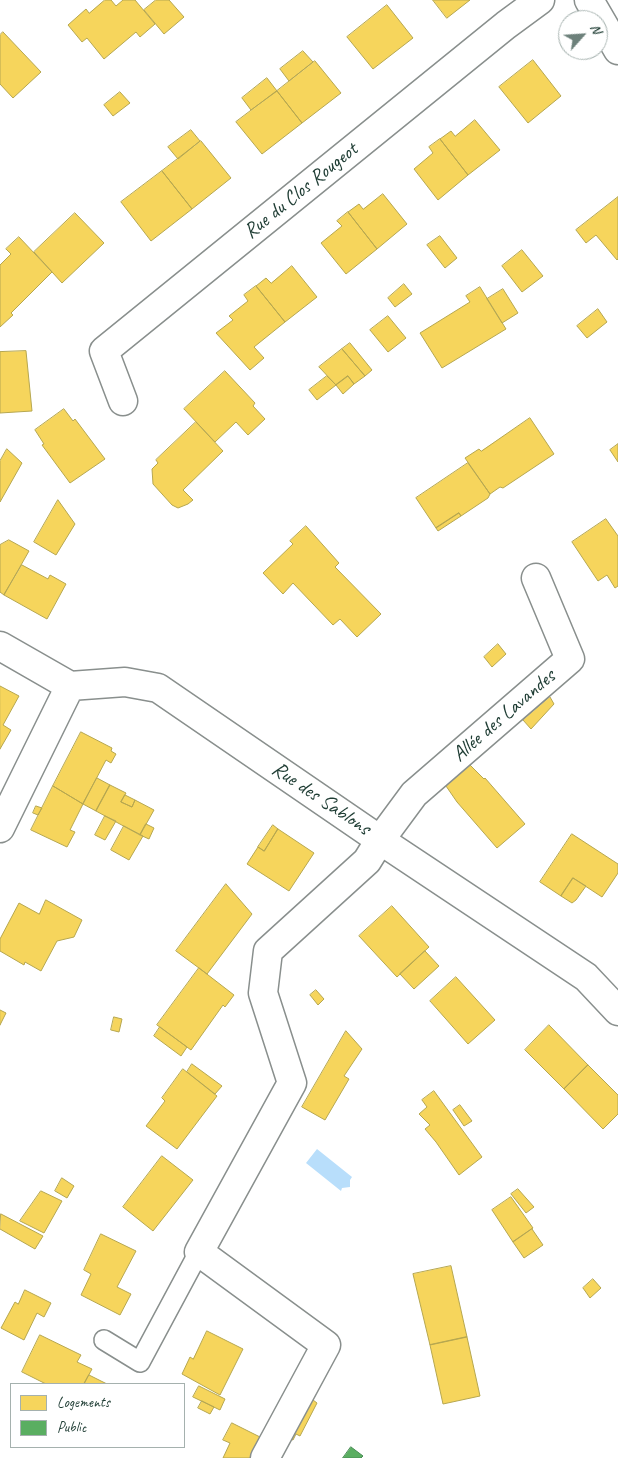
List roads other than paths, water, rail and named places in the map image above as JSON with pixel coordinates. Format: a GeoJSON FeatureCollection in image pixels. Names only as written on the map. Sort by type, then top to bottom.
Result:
{"type":"FeatureCollection","features":[{"type":"Feature","properties":{"kind":"street","name":"Rue du Clos Rougeot"},"geometry":{"type":"LineString","coordinates":[[123,401],[104,351],[506,25],[540,0]]}},
{"type":"Feature","properties":{"kind":"street"},"geometry":{"type":"LineString","coordinates":[[588,0],[618,50]]}},
{"type":"Feature","properties":{"kind":"street","name":"Allée des Lavandes"},"geometry":{"type":"LineString","coordinates":[[380,840],[414,794],[570,659],[536,578]]}},
{"type":"Feature","properties":{"kind":"street"},"geometry":{"type":"LineString","coordinates":[[0,646],[70,686],[0,828]]}},
{"type":"Feature","properties":{"kind":"street","name":"Rue des Sablons"},"geometry":{"type":"LineString","coordinates":[[70,686],[125,682],[158,688],[380,840],[586,977],[618,1012]]}},
{"type":"Feature","properties":{"kind":"street"},"geometry":{"type":"LineString","coordinates":[[265,1458],[326,1344],[199,1252],[292,1083],[263,993],[268,951],[367,861],[380,840]]}},
{"type":"Feature","properties":{"kind":"lane"},"geometry":{"type":"LineString","coordinates":[[104,1340],[140,1362],[199,1252]]}},
{"type":"Feature","properties":{"kind":"water"},"geometry":{"type":"Polygon","coordinates":[[[317,1149],[352,1177],[350,1187],[342,1188],[341,1191],[306,1163],[317,1149]]]}}]}
